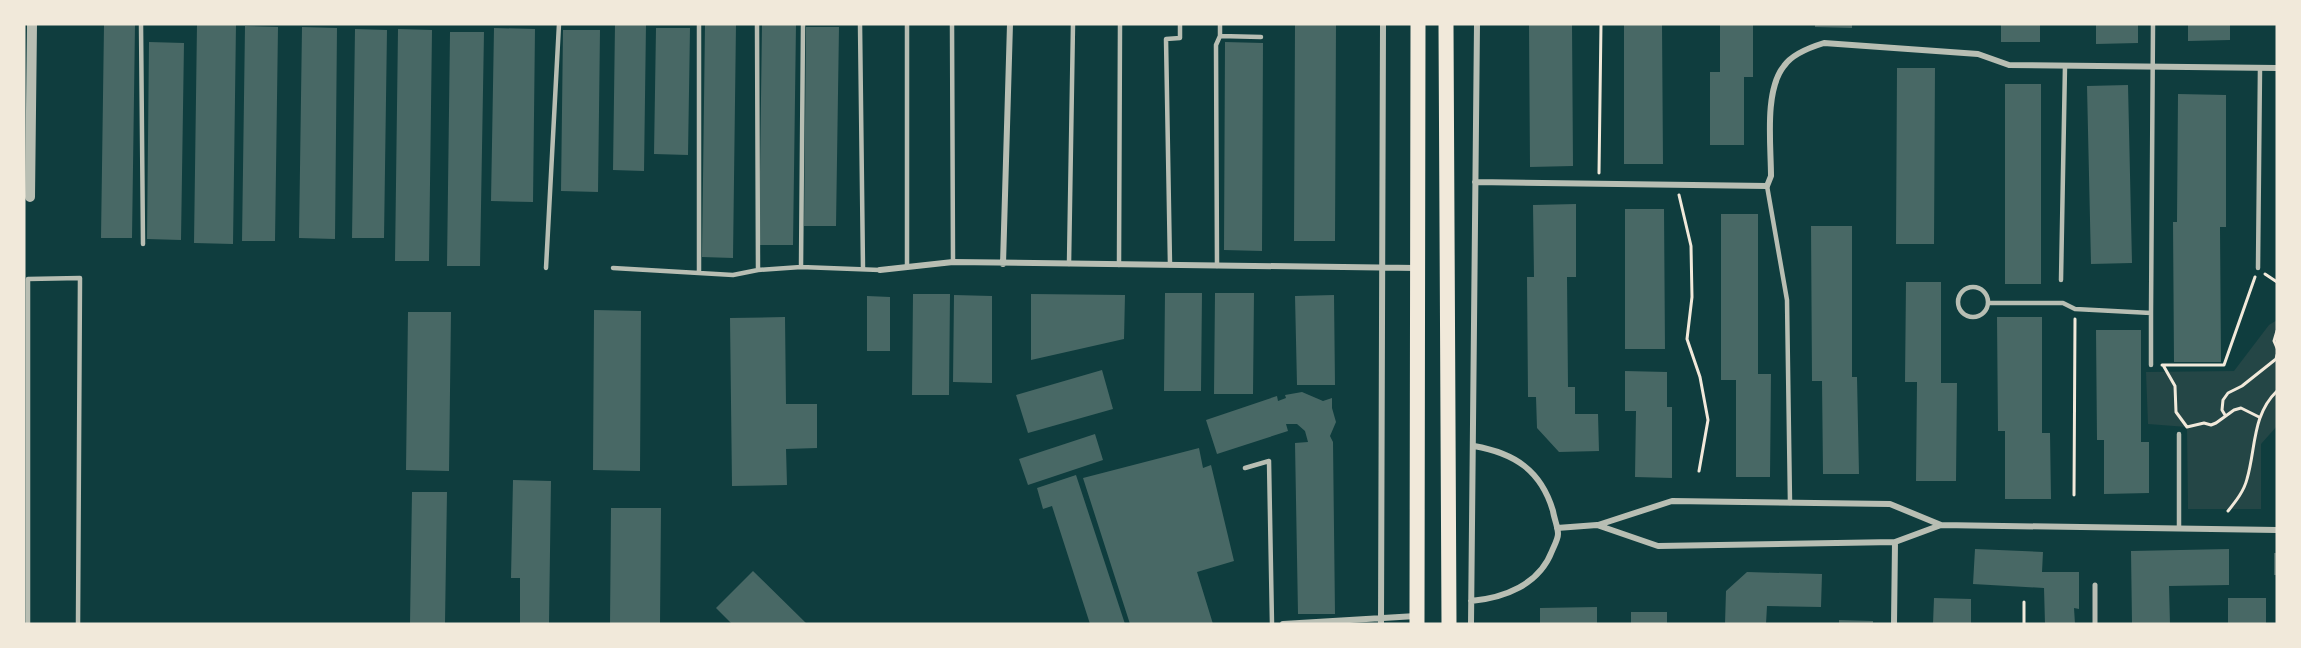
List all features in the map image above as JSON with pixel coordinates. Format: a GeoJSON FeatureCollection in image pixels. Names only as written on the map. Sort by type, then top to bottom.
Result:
{"type":"FeatureCollection","features":[{"type":"Feature","properties":{"kind":"main road"},"geometry":{"type":"LineString","coordinates":[[1417,620],[1418,24]]}},
{"type":"Feature","properties":{"kind":"main road"},"geometry":{"type":"LineString","coordinates":[[1446,24],[1449,624]]}},
{"type":"Feature","properties":{"kind":"street"},"geometry":{"type":"LineString","coordinates":[[27,197],[32,24]]}},
{"type":"Feature","properties":{"kind":"street"},"geometry":{"type":"LineString","coordinates":[[1003,264],[1010,24]]}},
{"type":"Feature","properties":{"kind":"street"},"geometry":{"type":"LineString","coordinates":[[1381,621],[1383,24]]}},
{"type":"Feature","properties":{"kind":"street"},"geometry":{"type":"LineString","coordinates":[[1471,624],[1478,24]]}},
{"type":"Feature","properties":{"kind":"street"},"geometry":{"type":"LineString","coordinates":[[1475,182],[1767,186],[1771,176],[1772,92],[1784,65],[1808,48],[1824,43],[1978,54],[2009,65],[2277,68]]}},
{"type":"Feature","properties":{"kind":"street"},"geometry":{"type":"LineString","coordinates":[[880,270],[953,262],[1418,268]]}},
{"type":"Feature","properties":{"kind":"street"},"geometry":{"type":"LineString","coordinates":[[1471,601],[1495,599],[1517,590],[1536,576],[1550,556],[1558,534],[1549,497],[1536,477],[1519,460],[1497,450],[1474,446]]}},
{"type":"Feature","properties":{"kind":"street"},"geometry":{"type":"LineString","coordinates":[[1557,528],[1597,525],[1672,501],[1890,504],[1941,525]]}},
{"type":"Feature","properties":{"kind":"street"},"geometry":{"type":"LineString","coordinates":[[1597,525],[1658,546],[1895,542],[1941,525],[2277,530]]}},
{"type":"Feature","properties":{"kind":"street"},"geometry":{"type":"LineString","coordinates":[[1894,624],[1895,542]]}},
{"type":"Feature","properties":{"kind":"street"},"geometry":{"type":"LineString","coordinates":[[2095,585],[2095,624]]}},
{"type":"Feature","properties":{"kind":"street"},"geometry":{"type":"LineString","coordinates":[[1283,624],[1417,620]]}},
{"type":"Feature","properties":{"kind":"lane"},"geometry":{"type":"LineString","coordinates":[[141,24],[142,244]]}},
{"type":"Feature","properties":{"kind":"lane"},"geometry":{"type":"LineString","coordinates":[[546,268],[559,24]]}},
{"type":"Feature","properties":{"kind":"lane"},"geometry":{"type":"LineString","coordinates":[[699,24],[699,273]]}},
{"type":"Feature","properties":{"kind":"lane"},"geometry":{"type":"LineString","coordinates":[[757,24],[758,270]]}},
{"type":"Feature","properties":{"kind":"lane"},"geometry":{"type":"LineString","coordinates":[[801,267],[803,24]]}},
{"type":"Feature","properties":{"kind":"lane"},"geometry":{"type":"LineString","coordinates":[[860,24],[863,269]]}},
{"type":"Feature","properties":{"kind":"lane"},"geometry":{"type":"LineString","coordinates":[[907,24],[907,267]]}},
{"type":"Feature","properties":{"kind":"lane"},"geometry":{"type":"LineString","coordinates":[[952,24],[953,262]]}},
{"type":"Feature","properties":{"kind":"lane"},"geometry":{"type":"LineString","coordinates":[[1069,264],[1073,24]]}},
{"type":"Feature","properties":{"kind":"lane"},"geometry":{"type":"LineString","coordinates":[[1119,265],[1120,24]]}},
{"type":"Feature","properties":{"kind":"lane"},"geometry":{"type":"LineString","coordinates":[[1170,265],[1166,39],[1180,38],[1180,24]]}},
{"type":"Feature","properties":{"kind":"lane"},"geometry":{"type":"LineString","coordinates":[[1217,266],[1216,45],[1220,36],[1220,24]]}},
{"type":"Feature","properties":{"kind":"lane"},"geometry":{"type":"LineString","coordinates":[[2151,365],[2152,24]]}},
{"type":"Feature","properties":{"kind":"lane"},"geometry":{"type":"LineString","coordinates":[[1220,36],[1262,37]]}},
{"type":"Feature","properties":{"kind":"lane"},"geometry":{"type":"LineString","coordinates":[[2061,280],[2065,66]]}},
{"type":"Feature","properties":{"kind":"lane"},"geometry":{"type":"LineString","coordinates":[[2258,268],[2260,68]]}},
{"type":"Feature","properties":{"kind":"lane"},"geometry":{"type":"LineString","coordinates":[[1767,186],[1787,300],[1790,503]]}},
{"type":"Feature","properties":{"kind":"lane"},"geometry":{"type":"LineString","coordinates":[[614,268],[733,275],[758,270],[801,267],[880,270]]}},
{"type":"Feature","properties":{"kind":"lane"},"geometry":{"type":"LineString","coordinates":[[28,624],[28,279],[80,278],[78,624]]}},
{"type":"Feature","properties":{"kind":"lane"},"geometry":{"type":"LineString","coordinates":[[1973,287],[1982,290],[1988,298],[1988,303],[1981,315],[1971,317],[1962,312],[1958,298],[1964,290],[1973,287]]}},
{"type":"Feature","properties":{"kind":"lane"},"geometry":{"type":"LineString","coordinates":[[1988,303],[2062,303],[2075,309],[2151,313]]}},
{"type":"Feature","properties":{"kind":"lane"},"geometry":{"type":"LineString","coordinates":[[2179,434],[2179,528]]}},
{"type":"Feature","properties":{"kind":"lane"},"geometry":{"type":"LineString","coordinates":[[1245,468],[1269,461],[1272,624]]}},
{"type":"Feature","properties":{"kind":"path"},"geometry":{"type":"LineString","coordinates":[[1599,184],[1601,24]]}},
{"type":"Feature","properties":{"kind":"path"},"geometry":{"type":"LineString","coordinates":[[1677,184],[1691,246],[1692,297],[1687,339],[1700,377],[1708,420],[1699,471]]}},
{"type":"Feature","properties":{"kind":"path"},"geometry":{"type":"LineString","coordinates":[[2151,365],[2224,365],[2258,268]]}},
{"type":"Feature","properties":{"kind":"path"},"geometry":{"type":"LineString","coordinates":[[2074,495],[2075,309]]}},
{"type":"Feature","properties":{"kind":"path"},"geometry":{"type":"LineString","coordinates":[[2277,331],[2274,341],[2277,348]]}},
{"type":"Feature","properties":{"kind":"path"},"geometry":{"type":"LineString","coordinates":[[2225,416],[2222,410],[2223,400],[2228,393],[2242,386],[2276,359],[2277,355]]}},
{"type":"Feature","properties":{"kind":"path"},"geometry":{"type":"LineString","coordinates":[[2163,365],[2175,386],[2176,412],[2187,427],[2204,423],[2211,425],[2241,408],[2259,417]]}},
{"type":"Feature","properties":{"kind":"path"},"geometry":{"type":"LineString","coordinates":[[2228,511],[2240,496],[2247,479],[2259,417],[2277,391]]}},
{"type":"Feature","properties":{"kind":"path"},"geometry":{"type":"LineString","coordinates":[[2024,602],[2024,624]]}},
{"type":"Feature","properties":{"kind":"shaded area"},"geometry":{"type":"Polygon","coordinates":[[[2277,320],[2277,426],[2261,444],[2261,509],[2188,509],[2187,427],[2148,424],[2146,372],[2234,371],[2269,325],[2277,320]]]}},
{"type":"Feature","properties":{"kind":"building"},"geometry":{"type":"Polygon","coordinates":[[[197,24],[236,24],[233,244],[194,243],[197,24]]]}},
{"type":"Feature","properties":{"kind":"building"},"geometry":{"type":"Polygon","coordinates":[[[615,24],[646,24],[644,171],[613,170],[615,24]]]}},
{"type":"Feature","properties":{"kind":"building"},"geometry":{"type":"Polygon","coordinates":[[[705,24],[736,24],[733,258],[702,257],[705,24]]]}},
{"type":"Feature","properties":{"kind":"building"},"geometry":{"type":"Polygon","coordinates":[[[762,24],[796,24],[793,245],[759,245],[762,24]]]}},
{"type":"Feature","properties":{"kind":"building"},"geometry":{"type":"Polygon","coordinates":[[[1295,24],[1336,24],[1335,241],[1294,241],[1295,24]]]}},
{"type":"Feature","properties":{"kind":"building"},"geometry":{"type":"Polygon","coordinates":[[[1529,24],[1572,24],[1573,166],[1530,167],[1529,24]]]}},
{"type":"Feature","properties":{"kind":"building"},"geometry":{"type":"Polygon","coordinates":[[[1624,24],[1662,24],[1663,164],[1624,164],[1624,24]]]}},
{"type":"Feature","properties":{"kind":"building"},"geometry":{"type":"Polygon","coordinates":[[[1720,24],[1753,24],[1753,77],[1744,77],[1744,145],[1710,145],[1710,72],[1720,72],[1720,24]]]}},
{"type":"Feature","properties":{"kind":"building"},"geometry":{"type":"Polygon","coordinates":[[[1815,24],[1852,24],[1852,28],[1815,27],[1815,24]]]}},
{"type":"Feature","properties":{"kind":"building"},"geometry":{"type":"Polygon","coordinates":[[[2001,24],[2040,24],[2040,42],[2001,42],[2001,24]]]}},
{"type":"Feature","properties":{"kind":"building"},"geometry":{"type":"Polygon","coordinates":[[[2096,24],[2138,24],[2138,43],[2096,44],[2096,24]]]}},
{"type":"Feature","properties":{"kind":"building"},"geometry":{"type":"Polygon","coordinates":[[[2188,24],[2230,24],[2230,40],[2188,41],[2188,24]]]}},
{"type":"Feature","properties":{"kind":"building"},"geometry":{"type":"Polygon","coordinates":[[[104,25],[135,25],[132,238],[101,238],[104,25]]]}},
{"type":"Feature","properties":{"kind":"building"},"geometry":{"type":"Polygon","coordinates":[[[245,26],[278,27],[275,241],[242,241],[245,26]]]}},
{"type":"Feature","properties":{"kind":"building"},"geometry":{"type":"Polygon","coordinates":[[[302,27],[337,28],[335,239],[299,238],[302,27]]]}},
{"type":"Feature","properties":{"kind":"building"},"geometry":{"type":"Polygon","coordinates":[[[806,27],[839,27],[836,226],[804,226],[806,27]]]}},
{"type":"Feature","properties":{"kind":"building"},"geometry":{"type":"Polygon","coordinates":[[[494,28],[535,29],[533,202],[491,201],[494,28]]]}},
{"type":"Feature","properties":{"kind":"building"},"geometry":{"type":"Polygon","coordinates":[[[656,28],[690,28],[688,155],[654,154],[656,28]]]}},
{"type":"Feature","properties":{"kind":"building"},"geometry":{"type":"Polygon","coordinates":[[[355,29],[387,30],[384,238],[352,238],[355,29]]]}},
{"type":"Feature","properties":{"kind":"building"},"geometry":{"type":"Polygon","coordinates":[[[398,29],[432,30],[429,261],[395,261],[398,29]]]}},
{"type":"Feature","properties":{"kind":"building"},"geometry":{"type":"Polygon","coordinates":[[[563,30],[600,30],[598,192],[561,191],[563,30]]]}},
{"type":"Feature","properties":{"kind":"building"},"geometry":{"type":"Polygon","coordinates":[[[450,32],[484,32],[480,266],[447,266],[450,32]]]}},
{"type":"Feature","properties":{"kind":"building"},"geometry":{"type":"Polygon","coordinates":[[[149,42],[184,43],[181,240],[147,239],[149,42]]]}},
{"type":"Feature","properties":{"kind":"building"},"geometry":{"type":"Polygon","coordinates":[[[1225,42],[1263,43],[1262,251],[1224,250],[1225,42]]]}},
{"type":"Feature","properties":{"kind":"building"},"geometry":{"type":"Polygon","coordinates":[[[1897,68],[1935,68],[1934,244],[1896,244],[1897,68]]]}},
{"type":"Feature","properties":{"kind":"building"},"geometry":{"type":"Polygon","coordinates":[[[2005,84],[2041,84],[2041,284],[2005,284],[2005,84]]]}},
{"type":"Feature","properties":{"kind":"building"},"geometry":{"type":"Polygon","coordinates":[[[2128,85],[2132,263],[2091,264],[2087,86],[2128,85]]]}},
{"type":"Feature","properties":{"kind":"building"},"geometry":{"type":"Polygon","coordinates":[[[2178,94],[2226,95],[2226,227],[2220,227],[2221,362],[2174,362],[2173,222],[2177,222],[2178,94]]]}},
{"type":"Feature","properties":{"kind":"building"},"geometry":{"type":"Polygon","coordinates":[[[1576,204],[1576,277],[1567,277],[1568,387],[1575,387],[1575,414],[1598,414],[1599,451],[1559,452],[1537,428],[1536,397],[1528,397],[1527,277],[1534,277],[1533,205],[1576,204]]]}},
{"type":"Feature","properties":{"kind":"building"},"geometry":{"type":"Polygon","coordinates":[[[1625,209],[1664,209],[1665,349],[1625,349],[1625,209]]]}},
{"type":"Feature","properties":{"kind":"building"},"geometry":{"type":"Polygon","coordinates":[[[1721,214],[1758,214],[1758,374],[1771,374],[1770,477],[1736,477],[1736,380],[1721,380],[1721,214]]]}},
{"type":"Feature","properties":{"kind":"building"},"geometry":{"type":"Polygon","coordinates":[[[1811,226],[1852,226],[1852,377],[1857,377],[1859,474],[1823,474],[1822,381],[1812,381],[1811,226]]]}},
{"type":"Feature","properties":{"kind":"building"},"geometry":{"type":"Polygon","coordinates":[[[1906,282],[1941,282],[1941,383],[1957,383],[1956,481],[1916,481],[1917,382],[1905,382],[1906,282]]]}},
{"type":"Feature","properties":{"kind":"building"},"geometry":{"type":"Polygon","coordinates":[[[1165,293],[1202,293],[1201,391],[1164,391],[1165,293]]]}},
{"type":"Feature","properties":{"kind":"building"},"geometry":{"type":"Polygon","coordinates":[[[1215,293],[1254,293],[1253,394],[1214,394],[1215,293]]]}},
{"type":"Feature","properties":{"kind":"building"},"geometry":{"type":"Polygon","coordinates":[[[913,294],[950,294],[949,395],[912,395],[913,294]]]}},
{"type":"Feature","properties":{"kind":"building"},"geometry":{"type":"Polygon","coordinates":[[[1031,294],[1125,295],[1124,339],[1031,360],[1031,294]]]}},
{"type":"Feature","properties":{"kind":"building"},"geometry":{"type":"Polygon","coordinates":[[[954,295],[992,296],[992,383],[953,382],[954,295]]]}},
{"type":"Feature","properties":{"kind":"building"},"geometry":{"type":"Polygon","coordinates":[[[1334,295],[1335,385],[1297,385],[1295,296],[1334,295]]]}},
{"type":"Feature","properties":{"kind":"building"},"geometry":{"type":"Polygon","coordinates":[[[867,296],[890,297],[890,351],[867,351],[867,296]]]}},
{"type":"Feature","properties":{"kind":"building"},"geometry":{"type":"Polygon","coordinates":[[[594,310],[641,311],[640,471],[593,470],[594,310]]]}},
{"type":"Feature","properties":{"kind":"building"},"geometry":{"type":"Polygon","coordinates":[[[408,312],[451,312],[449,471],[406,470],[408,312]]]}},
{"type":"Feature","properties":{"kind":"building"},"geometry":{"type":"Polygon","coordinates":[[[785,317],[786,404],[817,404],[817,448],[786,449],[787,485],[732,486],[730,318],[785,317]]]}},
{"type":"Feature","properties":{"kind":"building"},"geometry":{"type":"Polygon","coordinates":[[[1997,317],[2042,317],[2042,433],[2050,433],[2051,499],[2005,499],[2005,431],[1998,431],[1997,317]]]}},
{"type":"Feature","properties":{"kind":"building"},"geometry":{"type":"Polygon","coordinates":[[[2096,330],[2141,330],[2141,442],[2149,442],[2149,493],[2104,494],[2104,440],[2097,440],[2096,330]]]}},
{"type":"Feature","properties":{"kind":"building"},"geometry":{"type":"Polygon","coordinates":[[[1102,370],[1113,409],[1028,433],[1016,395],[1102,370]]]}},
{"type":"Feature","properties":{"kind":"building"},"geometry":{"type":"Polygon","coordinates":[[[1625,371],[1667,372],[1667,407],[1672,407],[1672,478],[1635,477],[1636,411],[1625,411],[1625,371]]]}},
{"type":"Feature","properties":{"kind":"building"},"geometry":{"type":"Polygon","coordinates":[[[1302,392],[1323,401],[1332,398],[1336,422],[1330,436],[1333,442],[1335,614],[1298,614],[1295,443],[1308,442],[1305,431],[1297,424],[1286,424],[1288,431],[1217,454],[1206,420],[1277,396],[1278,401],[1286,398],[1285,395],[1302,392]]]}},
{"type":"Feature","properties":{"kind":"building"},"geometry":{"type":"Polygon","coordinates":[[[1095,434],[1103,460],[1028,485],[1019,459],[1095,434]]]}},
{"type":"Feature","properties":{"kind":"building"},"geometry":{"type":"Polygon","coordinates":[[[1199,448],[1203,468],[1211,465],[1234,561],[1197,572],[1213,624],[1130,624],[1083,478],[1199,448]]]}},
{"type":"Feature","properties":{"kind":"building"},"geometry":{"type":"Polygon","coordinates":[[[1076,475],[1125,624],[1090,624],[1052,506],[1043,509],[1037,488],[1076,475]]]}},
{"type":"Feature","properties":{"kind":"building"},"geometry":{"type":"Polygon","coordinates":[[[513,480],[551,481],[549,623],[520,623],[520,578],[511,578],[513,480]]]}},
{"type":"Feature","properties":{"kind":"building"},"geometry":{"type":"Polygon","coordinates":[[[412,492],[447,492],[445,624],[410,624],[412,492]]]}},
{"type":"Feature","properties":{"kind":"building"},"geometry":{"type":"Polygon","coordinates":[[[611,508],[661,508],[660,624],[610,624],[611,508]]]}},
{"type":"Feature","properties":{"kind":"building"},"geometry":{"type":"Polygon","coordinates":[[[1975,549],[2043,552],[2042,572],[2079,572],[2079,609],[2074,608],[2075,624],[2045,624],[2044,588],[1973,584],[1975,549]]]}},
{"type":"Feature","properties":{"kind":"building"},"geometry":{"type":"Polygon","coordinates":[[[2229,549],[2229,585],[2169,586],[2170,624],[2132,624],[2131,551],[2229,549]]]}},
{"type":"Feature","properties":{"kind":"building"},"geometry":{"type":"Polygon","coordinates":[[[2274,553],[2277,553],[2277,575],[2274,575],[2274,553]]]}},
{"type":"Feature","properties":{"kind":"building"},"geometry":{"type":"Polygon","coordinates":[[[753,571],[807,624],[732,624],[716,608],[753,571]]]}},
{"type":"Feature","properties":{"kind":"building"},"geometry":{"type":"Polygon","coordinates":[[[1747,572],[1822,574],[1821,607],[1767,606],[1766,624],[1725,624],[1726,591],[1747,572]]]}},
{"type":"Feature","properties":{"kind":"building"},"geometry":{"type":"Polygon","coordinates":[[[1934,598],[1971,599],[1971,624],[1933,624],[1934,598]]]}},
{"type":"Feature","properties":{"kind":"building"},"geometry":{"type":"Polygon","coordinates":[[[2228,598],[2266,598],[2266,624],[2228,624],[2228,598]]]}},
{"type":"Feature","properties":{"kind":"building"},"geometry":{"type":"Polygon","coordinates":[[[1597,607],[1597,624],[1540,624],[1540,608],[1597,607]]]}},
{"type":"Feature","properties":{"kind":"building"},"geometry":{"type":"Polygon","coordinates":[[[1631,612],[1667,612],[1667,624],[1631,624],[1631,612]]]}},
{"type":"Feature","properties":{"kind":"building"},"geometry":{"type":"Polygon","coordinates":[[[1839,620],[1873,621],[1873,624],[1839,624],[1839,620]]]}}]}
